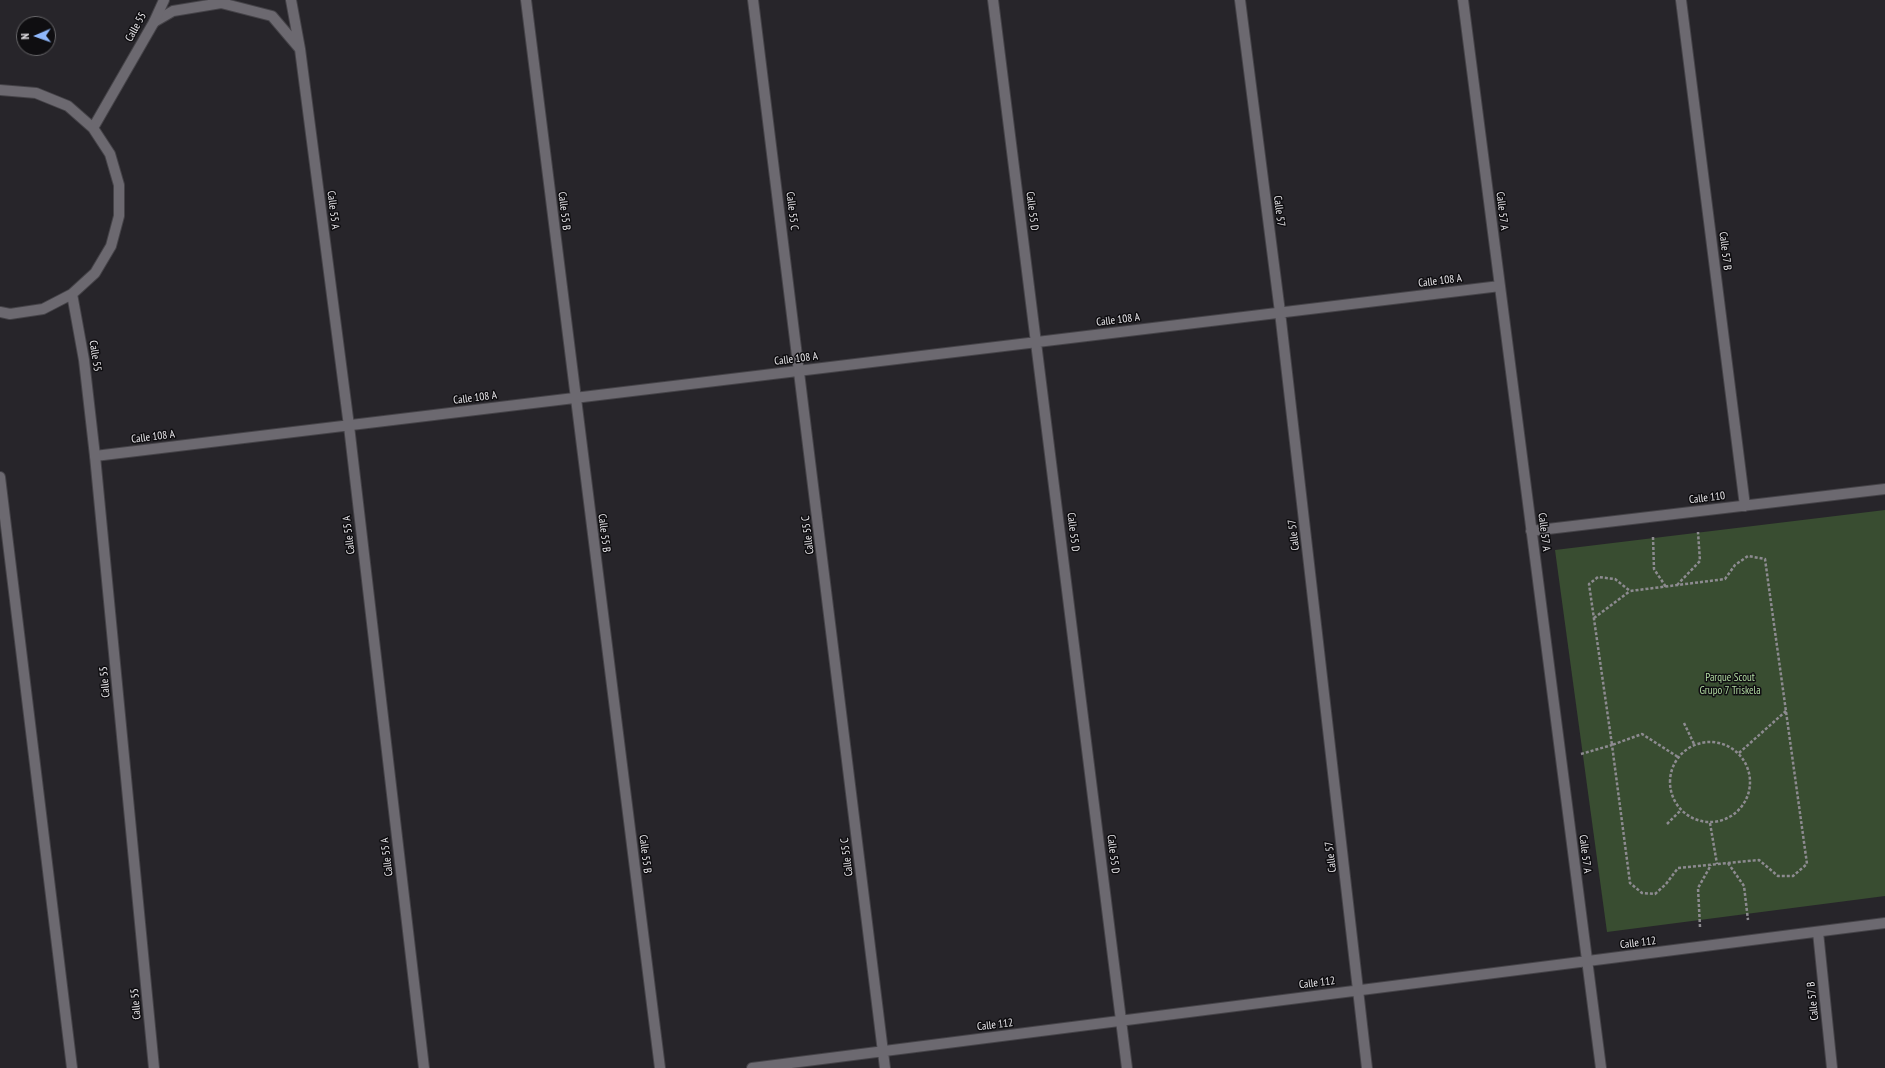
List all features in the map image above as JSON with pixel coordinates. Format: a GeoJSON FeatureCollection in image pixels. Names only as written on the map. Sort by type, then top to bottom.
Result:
{"type":"FeatureCollection","features":[{"type":"Feature","properties":{"kind":"street","name":"Calle 55"},"geometry":{"type":"LineString","coordinates":[[93,128],[154,22],[164,0]]}},
{"type":"Feature","properties":{"kind":"street","name":"Calle 55 A"},"geometry":{"type":"LineString","coordinates":[[291,0],[300,49],[349,426],[424,1068]]}},
{"type":"Feature","properties":{"kind":"street","name":"Calle 55 B"},"geometry":{"type":"LineString","coordinates":[[526,0],[660,1068]]}},
{"type":"Feature","properties":{"kind":"street","name":"Calle 55 C"},"geometry":{"type":"LineString","coordinates":[[753,0],[885,1068]]}},
{"type":"Feature","properties":{"kind":"street","name":"Calle 55 D"},"geometry":{"type":"LineString","coordinates":[[993,0],[1127,1068]]}},
{"type":"Feature","properties":{"kind":"street","name":"Calle 57"},"geometry":{"type":"LineString","coordinates":[[1240,0],[1280,312],[1367,1068]]}},
{"type":"Feature","properties":{"kind":"street","name":"Calle 57 A"},"geometry":{"type":"LineString","coordinates":[[1463,0],[1601,1068]]}},
{"type":"Feature","properties":{"kind":"street","name":"Calle 57 B"},"geometry":{"type":"LineString","coordinates":[[1681,0],[1745,506]]}},
{"type":"Feature","properties":{"kind":"street"},"geometry":{"type":"LineString","coordinates":[[154,22],[173,11],[221,3],[272,16],[300,49]]}},
{"type":"Feature","properties":{"kind":"street"},"geometry":{"type":"LineString","coordinates":[[0,90],[36,93],[68,106],[93,128],[110,154],[119,184],[119,216],[111,246],[95,273],[72,294],[43,308],[10,314],[0,312]]}},
{"type":"Feature","properties":{"kind":"street","name":"Calle 108 A"},"geometry":{"type":"LineString","coordinates":[[96,456],[1500,286]]}},
{"type":"Feature","properties":{"kind":"street","name":"Calle 55"},"geometry":{"type":"LineString","coordinates":[[72,294],[84,360],[96,456],[154,1068]]}},
{"type":"Feature","properties":{"kind":"street"},"geometry":{"type":"LineString","coordinates":[[0,477],[72,1068]]}},
{"type":"Feature","properties":{"kind":"street","name":"Calle 110"},"geometry":{"type":"LineString","coordinates":[[1531,532],[1885,488]]}},
{"type":"Feature","properties":{"kind":"street","name":"Calle 112"},"geometry":{"type":"LineString","coordinates":[[752,1068],[1885,923]]}},
{"type":"Feature","properties":{"kind":"street","name":"Calle 57 B"},"geometry":{"type":"LineString","coordinates":[[1818,932],[1832,1068]]}},
{"type":"Feature","properties":{"kind":"path"},"geometry":{"type":"LineString","coordinates":[[1676,585],[1700,562],[1696,512]]}},
{"type":"Feature","properties":{"kind":"path"},"geometry":{"type":"LineString","coordinates":[[1652,517],[1654,569],[1666,587]]}},
{"type":"Feature","properties":{"kind":"path"},"geometry":{"type":"LineString","coordinates":[[1594,618],[1630,591],[1725,579],[1735,565],[1748,556],[1764,559],[1807,864],[1793,876],[1778,876],[1759,860],[1678,868],[1666,884],[1655,894],[1642,893],[1630,884],[1589,584],[1598,576],[1615,579],[1630,591]]}},
{"type":"Feature","properties":{"kind":"path"},"geometry":{"type":"LineString","coordinates":[[1739,753],[1786,711]]}},
{"type":"Feature","properties":{"kind":"path"},"geometry":{"type":"LineString","coordinates":[[1684,723],[1694,745]]}},
{"type":"Feature","properties":{"kind":"path"},"geometry":{"type":"LineString","coordinates":[[1561,759],[1612,745],[1642,734],[1678,757]]}},
{"type":"Feature","properties":{"kind":"path"},"geometry":{"type":"LineString","coordinates":[[1715,741],[1728,745],[1739,753],[1746,764],[1750,778],[1749,791],[1744,804],[1735,814],[1723,820],[1710,823],[1697,820],[1685,814],[1676,805],[1671,792],[1669,780],[1672,767],[1678,757],[1689,747],[1701,742],[1715,741]]}},
{"type":"Feature","properties":{"kind":"path"},"geometry":{"type":"LineString","coordinates":[[1667,824],[1681,810]]}},
{"type":"Feature","properties":{"kind":"path"},"geometry":{"type":"LineString","coordinates":[[1710,823],[1717,864]]}},
{"type":"Feature","properties":{"kind":"path"},"geometry":{"type":"LineString","coordinates":[[1728,864],[1744,886],[1750,941]]}},
{"type":"Feature","properties":{"kind":"path"},"geometry":{"type":"LineString","coordinates":[[1702,947],[1698,888],[1711,865]]}},
{"type":"Feature","properties":{"kind":"green space","name":"Parque Scout Grupo 7 Triskela"},"geometry":{"type":"Polygon","coordinates":[[[1885,510],[1885,896],[1607,932],[1555,550],[1885,510]]]}}]}
